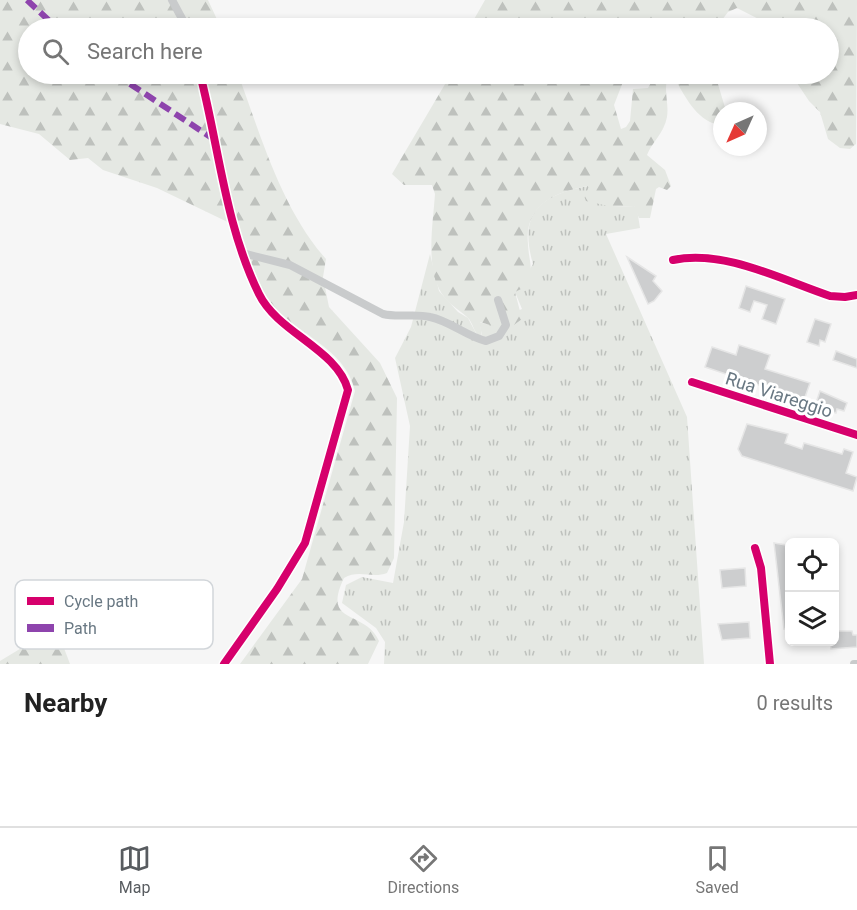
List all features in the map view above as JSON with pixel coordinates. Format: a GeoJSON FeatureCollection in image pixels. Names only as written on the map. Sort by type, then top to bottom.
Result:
{"type":"FeatureCollection","features":[{"type":"Feature","properties":{"kind":"street"},"geometry":{"type":"LineString","coordinates":[[171,0],[181,18]]}},
{"type":"Feature","properties":{"kind":"street"},"geometry":{"type":"LineString","coordinates":[[202,84],[220,173],[242,253],[264,304],[283,324],[340,372],[348,390],[305,543],[278,590],[224,664]]}},
{"type":"Feature","properties":{"kind":"street"},"geometry":{"type":"LineString","coordinates":[[242,253],[290,265],[383,314],[396,317],[413,315],[430,317],[486,341],[500,336],[506,325],[498,300]]}},
{"type":"Feature","properties":{"kind":"street"},"geometry":{"type":"LineString","coordinates":[[673,260],[687,257],[730,262],[830,296],[857,295]]}},
{"type":"Feature","properties":{"kind":"street","name":"Rua Viareggio"},"geometry":{"type":"LineString","coordinates":[[693,382],[857,435]]}},
{"type":"Feature","properties":{"kind":"street"},"geometry":{"type":"LineString","coordinates":[[755,548],[761,568],[770,664]]}},
{"type":"Feature","properties":{"kind":"green space"},"geometry":{"type":"Polygon","coordinates":[[[0,0],[208,0],[216,18],[18,18],[18,84],[242,84],[284,194],[310,239],[326,259],[323,277],[329,307],[380,363],[397,398],[394,558],[387,573],[381,575],[355,574],[344,578],[338,593],[338,604],[341,611],[373,631],[379,641],[368,664],[240,664],[302,579],[355,391],[350,376],[330,352],[293,324],[271,303],[255,276],[238,227],[157,188],[103,170],[88,158],[70,160],[39,134],[0,124],[0,0]]]}},
{"type":"Feature","properties":{"kind":"green space"},"geometry":{"type":"Polygon","coordinates":[[[485,0],[857,0],[856,144],[850,149],[840,148],[828,139],[820,112],[798,84],[839,84],[839,18],[756,18],[737,8],[728,12],[724,18],[475,18],[485,0]]]}},
{"type":"Feature","properties":{"kind":"green space"},"geometry":{"type":"Polygon","coordinates":[[[445,84],[622,84],[614,105],[621,129],[626,127],[630,121],[633,89],[648,88],[650,84],[666,84],[667,117],[647,155],[665,170],[671,186],[667,190],[659,187],[656,189],[650,218],[639,218],[634,206],[613,207],[586,201],[584,196],[588,186],[564,192],[544,203],[531,219],[528,231],[531,267],[529,285],[515,292],[522,319],[507,330],[480,322],[482,338],[469,319],[445,298],[438,288],[432,262],[435,194],[432,185],[404,185],[392,174],[445,84]]]}},
{"type":"Feature","properties":{"kind":"green space"},"geometry":{"type":"Polygon","coordinates":[[[678,84],[718,84],[723,102],[713,102],[713,123],[694,109],[678,84]]]}},
{"type":"Feature","properties":{"kind":"green space"},"geometry":{"type":"Polygon","coordinates":[[[588,186],[613,207],[634,206],[637,209],[640,228],[606,234],[687,417],[704,664],[384,664],[385,642],[376,628],[342,603],[346,585],[362,577],[393,583],[404,522],[410,426],[395,358],[411,327],[430,254],[439,291],[458,312],[468,318],[477,335],[482,335],[479,322],[486,324],[522,309],[515,292],[533,264],[529,232],[531,219],[537,209],[557,195],[588,186]]]}},
{"type":"Feature","properties":{"kind":"green space"},"geometry":{"type":"Polygon","coordinates":[[[20,649],[64,649],[70,664],[0,664],[0,661],[20,649]]]}},
{"type":"Feature","properties":{"kind":"building"},"geometry":{"type":"Polygon","coordinates":[[[627,257],[656,276],[653,281],[662,291],[654,301],[648,304],[627,257]]]}},
{"type":"Feature","properties":{"kind":"building"},"geometry":{"type":"Polygon","coordinates":[[[746,286],[785,299],[776,324],[762,319],[767,305],[754,301],[750,312],[739,308],[746,286]]]}},
{"type":"Feature","properties":{"kind":"building"},"geometry":{"type":"Polygon","coordinates":[[[815,319],[831,324],[825,342],[820,340],[819,346],[807,342],[815,319]]]}},
{"type":"Feature","properties":{"kind":"building"},"geometry":{"type":"Polygon","coordinates":[[[739,345],[770,355],[765,369],[810,383],[804,400],[705,367],[712,347],[736,355],[739,345]]]}},
{"type":"Feature","properties":{"kind":"building"},"geometry":{"type":"Polygon","coordinates":[[[836,351],[857,359],[857,368],[833,360],[836,351]]]}},
{"type":"Feature","properties":{"kind":"building"},"geometry":{"type":"Polygon","coordinates":[[[820,391],[847,403],[844,411],[837,409],[836,413],[815,406],[820,391]]]}},
{"type":"Feature","properties":{"kind":"building"},"geometry":{"type":"Polygon","coordinates":[[[747,424],[788,434],[785,443],[802,449],[804,443],[842,454],[844,449],[853,452],[846,473],[857,477],[853,491],[742,456],[738,449],[747,424]]]}},
{"type":"Feature","properties":{"kind":"building"},"geometry":{"type":"Polygon","coordinates":[[[774,543],[785,545],[784,629],[774,543]]]}},
{"type":"Feature","properties":{"kind":"building"},"geometry":{"type":"Polygon","coordinates":[[[745,568],[746,586],[722,588],[720,570],[745,568]]]}},
{"type":"Feature","properties":{"kind":"building"},"geometry":{"type":"Polygon","coordinates":[[[749,622],[750,638],[722,640],[718,624],[749,622]]]}},
{"type":"Feature","properties":{"kind":"building"},"geometry":{"type":"Polygon","coordinates":[[[839,631],[852,631],[853,635],[857,635],[857,647],[831,649],[831,646],[839,646],[839,631]]]}},
{"type":"Feature","properties":{"kind":"marked path"},"geometry":{"type":"LineString","coordinates":[[27,0],[46,18]]}},
{"type":"Feature","properties":{"kind":"marked path"},"geometry":{"type":"LineString","coordinates":[[130,84],[215,140]]}},
{"type":"Feature","properties":{"kind":"cycle path"},"geometry":{"type":"LineString","coordinates":[[202,84],[230,213],[247,268],[259,294],[279,320],[332,363],[342,376],[348,390],[305,543],[277,589],[224,664]]}},
{"type":"Feature","properties":{"kind":"cycle path"},"geometry":{"type":"LineString","coordinates":[[673,260],[692,258],[732,262],[830,296],[857,295]]}},
{"type":"Feature","properties":{"kind":"cycle path"},"geometry":{"type":"LineString","coordinates":[[692,382],[857,435]]}},
{"type":"Feature","properties":{"kind":"cycle path"},"geometry":{"type":"LineString","coordinates":[[755,548],[761,568],[770,664]]}}]}
